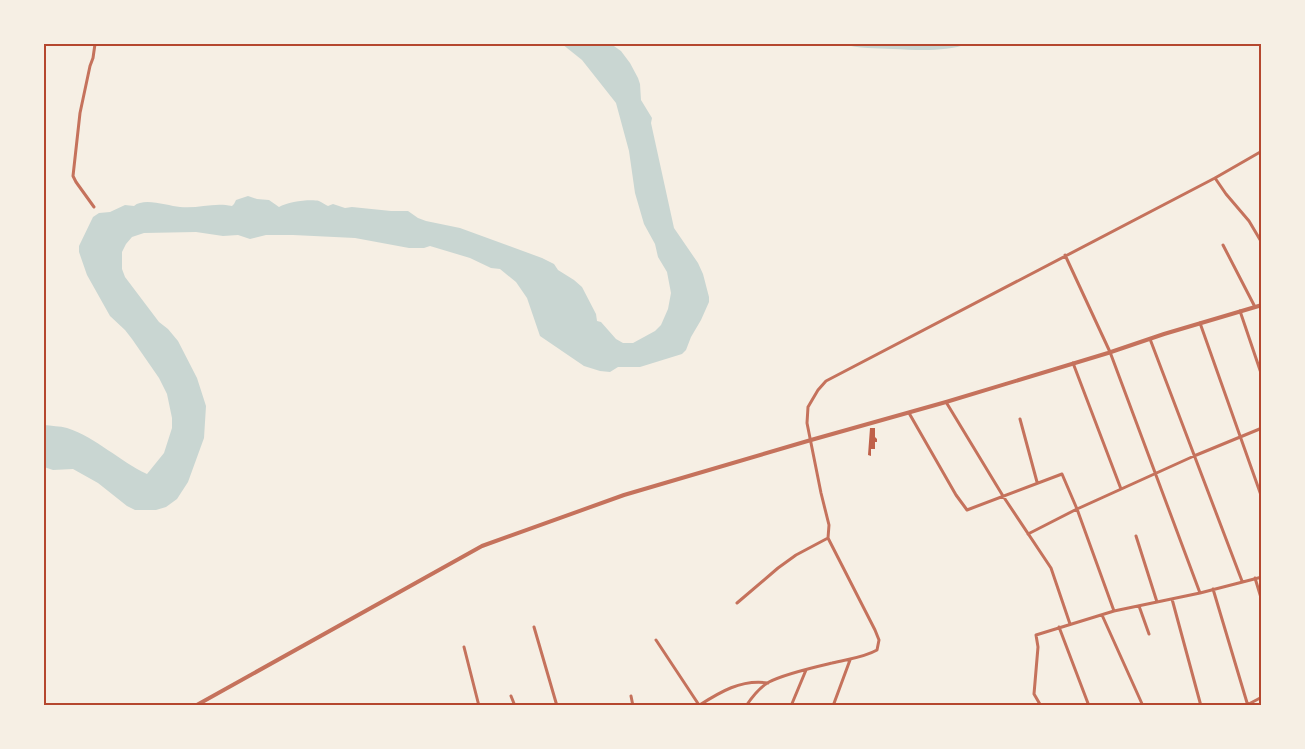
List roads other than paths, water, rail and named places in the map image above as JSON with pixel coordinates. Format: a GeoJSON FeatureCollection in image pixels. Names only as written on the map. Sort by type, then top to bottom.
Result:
{"type":"FeatureCollection","features":[{"type":"Feature","properties":{"kind":"street"},"geometry":{"type":"LineString","coordinates":[[94,207],[73,176],[80,112],[95,44]]}},
{"type":"Feature","properties":{"kind":"street"},"geometry":{"type":"LineString","coordinates":[[746,705],[768,683],[783,676],[873,653],[879,645],[875,630],[828,538],[829,525],[807,423],[808,407],[826,381],[1262,152]]}},
{"type":"Feature","properties":{"kind":"street"},"geometry":{"type":"LineString","coordinates":[[1215,178],[1249,221],[1262,243]]}},
{"type":"Feature","properties":{"kind":"street"},"geometry":{"type":"LineString","coordinates":[[1223,245],[1255,306]]}},
{"type":"Feature","properties":{"kind":"street"},"geometry":{"type":"LineString","coordinates":[[1065,255],[1110,352],[1200,593]]}},
{"type":"Feature","properties":{"kind":"street"},"geometry":{"type":"LineString","coordinates":[[195,705],[482,546],[624,495],[946,402],[1262,305]]}},
{"type":"Feature","properties":{"kind":"street"},"geometry":{"type":"LineString","coordinates":[[1240,311],[1262,376]]}},
{"type":"Feature","properties":{"kind":"street"},"geometry":{"type":"LineString","coordinates":[[1200,323],[1262,498]]}},
{"type":"Feature","properties":{"kind":"street"},"geometry":{"type":"LineString","coordinates":[[1150,338],[1242,581]]}},
{"type":"Feature","properties":{"kind":"street"},"geometry":{"type":"LineString","coordinates":[[1073,363],[1121,489]]}},
{"type":"Feature","properties":{"kind":"street"},"geometry":{"type":"LineString","coordinates":[[946,402],[1003,496],[1051,568],[1070,624]]}},
{"type":"Feature","properties":{"kind":"street"},"geometry":{"type":"LineString","coordinates":[[909,413],[967,510],[1062,474],[1114,612]]}},
{"type":"Feature","properties":{"kind":"street"},"geometry":{"type":"LineString","coordinates":[[1020,419],[1037,482]]}},
{"type":"Feature","properties":{"kind":"street"},"geometry":{"type":"LineString","coordinates":[[1028,534],[1154,474],[1262,428]]}},
{"type":"Feature","properties":{"kind":"street"},"geometry":{"type":"LineString","coordinates":[[1136,536],[1157,602]]}},
{"type":"Feature","properties":{"kind":"street"},"geometry":{"type":"LineString","coordinates":[[738,603],[796,555],[828,538]]}},
{"type":"Feature","properties":{"kind":"street"},"geometry":{"type":"LineString","coordinates":[[1041,705],[1034,694],[1038,646],[1036,635],[1102,615],[1262,577]]}},
{"type":"Feature","properties":{"kind":"street"},"geometry":{"type":"LineString","coordinates":[[1255,578],[1262,601]]}},
{"type":"Feature","properties":{"kind":"street"},"geometry":{"type":"LineString","coordinates":[[1213,589],[1247,705],[1262,697]]}},
{"type":"Feature","properties":{"kind":"street"},"geometry":{"type":"LineString","coordinates":[[1172,599],[1200,705]]}},
{"type":"Feature","properties":{"kind":"street"},"geometry":{"type":"LineString","coordinates":[[1139,606],[1149,634]]}},
{"type":"Feature","properties":{"kind":"street"},"geometry":{"type":"LineString","coordinates":[[1102,615],[1143,705]]}},
{"type":"Feature","properties":{"kind":"street"},"geometry":{"type":"LineString","coordinates":[[534,627],[557,705]]}},
{"type":"Feature","properties":{"kind":"street"},"geometry":{"type":"LineString","coordinates":[[1059,627],[1089,705]]}},
{"type":"Feature","properties":{"kind":"street"},"geometry":{"type":"LineString","coordinates":[[656,640],[698,705],[738,685],[750,682],[768,683]]}},
{"type":"Feature","properties":{"kind":"street"},"geometry":{"type":"LineString","coordinates":[[464,647],[479,705]]}},
{"type":"Feature","properties":{"kind":"street"},"geometry":{"type":"LineString","coordinates":[[833,705],[850,660]]}},
{"type":"Feature","properties":{"kind":"street"},"geometry":{"type":"LineString","coordinates":[[791,705],[806,670]]}},
{"type":"Feature","properties":{"kind":"street"},"geometry":{"type":"LineString","coordinates":[[511,696],[515,705]]}},
{"type":"Feature","properties":{"kind":"street"},"geometry":{"type":"LineString","coordinates":[[631,696],[633,705]]}}]}
